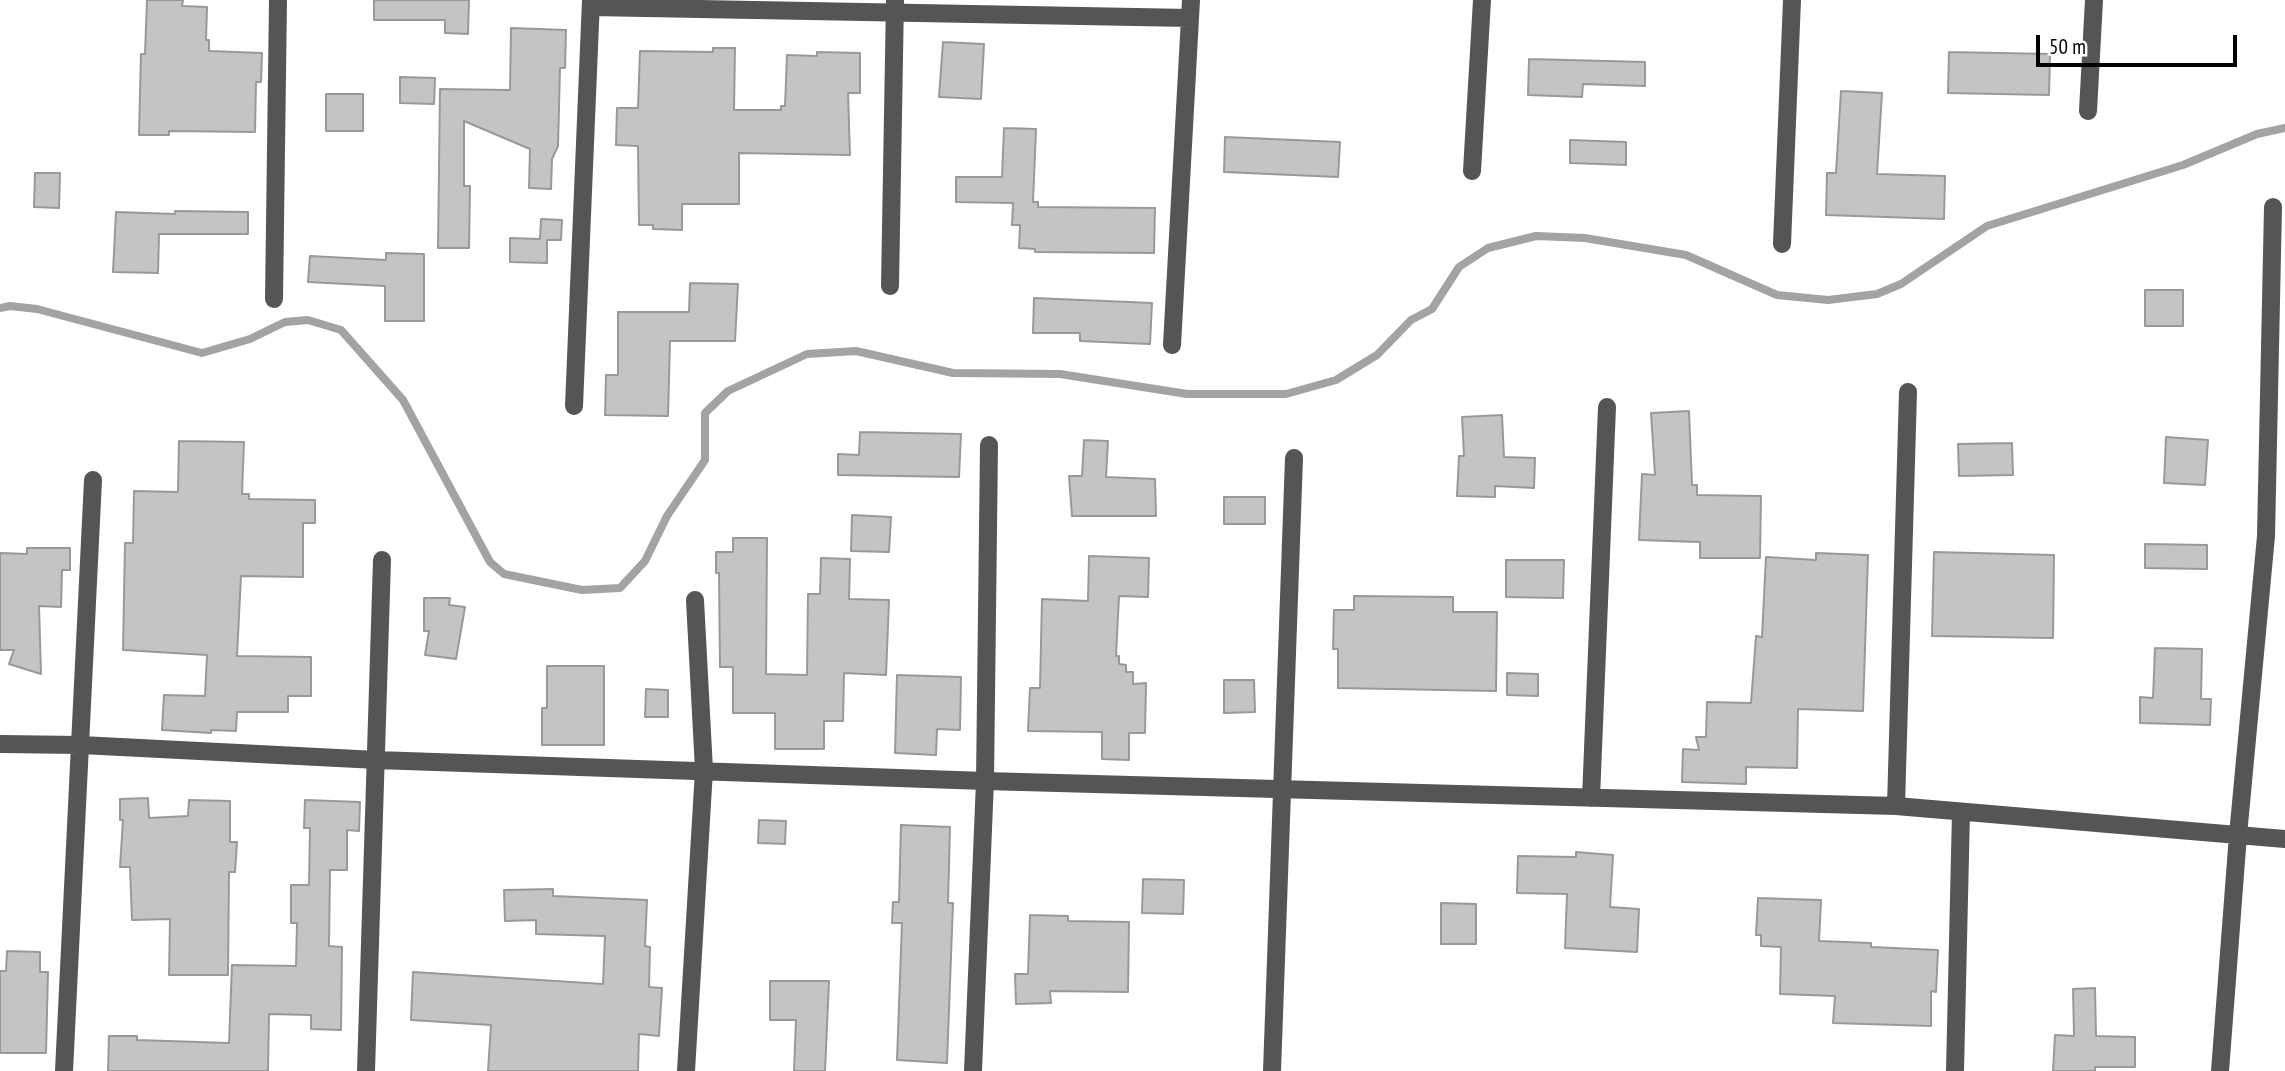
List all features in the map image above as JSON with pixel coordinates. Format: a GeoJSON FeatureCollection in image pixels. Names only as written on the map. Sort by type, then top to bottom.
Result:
{"type":"FeatureCollection","features":[{"type":"Feature","properties":{"kind":"street"},"geometry":{"type":"LineString","coordinates":[[274,299],[278,0]]}},
{"type":"Feature","properties":{"kind":"street"},"geometry":{"type":"LineString","coordinates":[[1472,171],[1482,0]]}},
{"type":"Feature","properties":{"kind":"street"},"geometry":{"type":"LineString","coordinates":[[1782,244],[1792,0]]}},
{"type":"Feature","properties":{"kind":"street"},"geometry":{"type":"LineString","coordinates":[[2088,111],[2094,0]]}},
{"type":"Feature","properties":{"kind":"street"},"geometry":{"type":"LineString","coordinates":[[575,406],[591,4],[1190,9],[1171,345]]}},
{"type":"Feature","properties":{"kind":"street"},"geometry":{"type":"LineString","coordinates":[[890,286],[895,7]]}},
{"type":"Feature","properties":{"kind":"street"},"geometry":{"type":"LineString","coordinates":[[2220,1071],[2238,835],[2266,536],[2273,207]]}},
{"type":"Feature","properties":{"kind":"street"},"geometry":{"type":"LineString","coordinates":[[1896,806],[1908,392]]}},
{"type":"Feature","properties":{"kind":"street"},"geometry":{"type":"LineString","coordinates":[[1591,798],[1607,407]]}},
{"type":"Feature","properties":{"kind":"street"},"geometry":{"type":"LineString","coordinates":[[973,1071],[985,781],[989,445]]}},
{"type":"Feature","properties":{"kind":"street"},"geometry":{"type":"LineString","coordinates":[[1272,1071],[1294,458]]}},
{"type":"Feature","properties":{"kind":"street"},"geometry":{"type":"LineString","coordinates":[[64,1071],[93,480]]}},
{"type":"Feature","properties":{"kind":"street"},"geometry":{"type":"LineString","coordinates":[[366,1071],[382,560]]}},
{"type":"Feature","properties":{"kind":"street"},"geometry":{"type":"LineString","coordinates":[[686,1071],[704,770],[695,600]]}},
{"type":"Feature","properties":{"kind":"street"},"geometry":{"type":"LineString","coordinates":[[0,744],[985,781],[1896,806],[2285,839]]}},
{"type":"Feature","properties":{"kind":"street"},"geometry":{"type":"LineString","coordinates":[[1955,1071],[1961,813]]}},
{"type":"Feature","properties":{"kind":"building"},"geometry":{"type":"Polygon","coordinates":[[[147,0],[183,0],[182,6],[207,7],[206,40],[209,40],[209,51],[262,53],[261,82],[256,82],[255,132],[169,131],[169,135],[139,135],[141,54],[145,54],[147,0]]]}},
{"type":"Feature","properties":{"kind":"building"},"geometry":{"type":"Polygon","coordinates":[[[374,0],[469,0],[468,34],[445,33],[445,20],[374,20],[374,0]]]}},
{"type":"Feature","properties":{"kind":"building"},"geometry":{"type":"Polygon","coordinates":[[[511,28],[566,30],[565,68],[560,68],[558,146],[552,159],[551,189],[529,188],[530,149],[464,121],[464,186],[470,186],[469,248],[438,248],[440,89],[510,90],[511,28]]]}},
{"type":"Feature","properties":{"kind":"building"},"geometry":{"type":"Polygon","coordinates":[[[943,42],[984,44],[981,99],[939,97],[943,42]]]}},
{"type":"Feature","properties":{"kind":"building"},"geometry":{"type":"Polygon","coordinates":[[[713,48],[735,48],[734,110],[781,110],[781,106],[785,106],[787,55],[817,56],[817,52],[860,53],[860,93],[848,93],[850,155],[739,153],[739,204],[682,204],[682,230],[653,229],[653,225],[639,225],[638,146],[616,145],[617,108],[638,108],[640,51],[713,52],[713,48]]]}},
{"type":"Feature","properties":{"kind":"building"},"geometry":{"type":"Polygon","coordinates":[[[1949,52],[2050,54],[2049,95],[1948,93],[1949,52]]]}},
{"type":"Feature","properties":{"kind":"building"},"geometry":{"type":"Polygon","coordinates":[[[1529,59],[1645,62],[1645,86],[1583,84],[1582,97],[1528,95],[1529,59]]]}},
{"type":"Feature","properties":{"kind":"building"},"geometry":{"type":"Polygon","coordinates":[[[400,77],[435,78],[434,104],[400,103],[400,77]]]}},
{"type":"Feature","properties":{"kind":"building"},"geometry":{"type":"Polygon","coordinates":[[[1841,91],[1882,93],[1877,174],[1945,176],[1944,219],[1826,215],[1827,173],[1836,173],[1841,91]]]}},
{"type":"Feature","properties":{"kind":"building"},"geometry":{"type":"Polygon","coordinates":[[[326,94],[363,94],[363,131],[326,131],[326,94]]]}},
{"type":"Feature","properties":{"kind":"building"},"geometry":{"type":"Polygon","coordinates":[[[1004,128],[1036,129],[1033,202],[1038,202],[1038,207],[1155,208],[1154,253],[1035,252],[1035,249],[1019,248],[1020,225],[1012,225],[1013,203],[956,202],[956,177],[1002,177],[1004,128]]]}},
{"type":"Feature","properties":{"kind":"building"},"geometry":{"type":"Polygon","coordinates":[[[1225,137],[1340,142],[1338,177],[1224,172],[1225,137]]]}},
{"type":"Feature","properties":{"kind":"building"},"geometry":{"type":"Polygon","coordinates":[[[1570,140],[1626,142],[1626,165],[1570,163],[1570,140]]]}},
{"type":"Feature","properties":{"kind":"building"},"geometry":{"type":"Polygon","coordinates":[[[35,173],[60,173],[59,208],[34,207],[35,173]]]}},
{"type":"Feature","properties":{"kind":"building"},"geometry":{"type":"Polygon","coordinates":[[[175,211],[248,212],[248,234],[159,234],[158,273],[113,272],[116,212],[175,214],[175,211]]]}},
{"type":"Feature","properties":{"kind":"building"},"geometry":{"type":"Polygon","coordinates":[[[541,219],[562,220],[561,240],[547,240],[547,263],[510,262],[510,238],[540,239],[541,219]]]}},
{"type":"Feature","properties":{"kind":"building"},"geometry":{"type":"Polygon","coordinates":[[[386,253],[424,254],[424,321],[385,321],[385,286],[308,282],[310,256],[386,260],[386,253]]]}},
{"type":"Feature","properties":{"kind":"building"},"geometry":{"type":"Polygon","coordinates":[[[690,283],[738,284],[735,341],[670,341],[668,416],[605,415],[606,375],[618,375],[618,312],[689,312],[690,283]]]}},
{"type":"Feature","properties":{"kind":"building"},"geometry":{"type":"Polygon","coordinates":[[[2145,290],[2183,290],[2183,326],[2145,326],[2145,290]]]}},
{"type":"Feature","properties":{"kind":"building"},"geometry":{"type":"Polygon","coordinates":[[[1034,298],[1152,303],[1150,344],[1080,341],[1080,333],[1033,333],[1034,298]]]}},
{"type":"Feature","properties":{"kind":"building"},"geometry":{"type":"Polygon","coordinates":[[[1689,411],[1692,485],[1697,485],[1697,495],[1761,496],[1760,558],[1700,558],[1700,542],[1639,540],[1642,474],[1655,475],[1651,413],[1689,411]]]}},
{"type":"Feature","properties":{"kind":"building"},"geometry":{"type":"Polygon","coordinates":[[[1502,415],[1504,457],[1535,458],[1534,488],[1495,486],[1495,497],[1457,496],[1459,456],[1464,456],[1462,417],[1502,415]]]}},
{"type":"Feature","properties":{"kind":"building"},"geometry":{"type":"Polygon","coordinates":[[[860,432],[961,434],[959,477],[838,475],[838,454],[859,455],[860,432]]]}},
{"type":"Feature","properties":{"kind":"building"},"geometry":{"type":"Polygon","coordinates":[[[2166,437],[2208,440],[2205,485],[2164,483],[2166,437]]]}},
{"type":"Feature","properties":{"kind":"building"},"geometry":{"type":"Polygon","coordinates":[[[1084,440],[1108,441],[1106,477],[1155,479],[1156,516],[1072,516],[1069,476],[1082,476],[1084,440]]]}},
{"type":"Feature","properties":{"kind":"building"},"geometry":{"type":"Polygon","coordinates":[[[179,441],[244,442],[242,494],[249,494],[249,499],[315,500],[315,523],[303,523],[303,577],[241,576],[237,656],[311,657],[311,696],[288,696],[288,712],[237,712],[236,731],[211,730],[211,733],[162,730],[164,695],[205,696],[207,655],[123,650],[125,543],[133,543],[134,491],[178,492],[179,441]]]}},
{"type":"Feature","properties":{"kind":"building"},"geometry":{"type":"Polygon","coordinates":[[[2012,443],[2013,475],[1959,476],[1958,444],[2012,443]]]}},
{"type":"Feature","properties":{"kind":"building"},"geometry":{"type":"Polygon","coordinates":[[[1224,497],[1265,497],[1265,524],[1224,524],[1224,497]]]}},
{"type":"Feature","properties":{"kind":"building"},"geometry":{"type":"Polygon","coordinates":[[[852,515],[891,517],[889,552],[851,551],[852,515]]]}},
{"type":"Feature","properties":{"kind":"building"},"geometry":{"type":"Polygon","coordinates":[[[733,538],[767,538],[766,674],[807,675],[808,594],[820,594],[821,558],[850,559],[849,599],[889,600],[886,675],[844,673],[843,721],[824,721],[824,749],[775,749],[775,713],[733,713],[733,667],[720,667],[719,573],[716,573],[716,552],[733,552],[733,538]]]}},
{"type":"Feature","properties":{"kind":"building"},"geometry":{"type":"Polygon","coordinates":[[[2145,544],[2207,545],[2207,569],[2145,568],[2145,544]]]}},
{"type":"Feature","properties":{"kind":"building"},"geometry":{"type":"Polygon","coordinates":[[[27,548],[70,548],[70,570],[62,570],[61,607],[39,606],[41,674],[9,664],[14,650],[0,650],[0,553],[27,554],[27,548]]]}},
{"type":"Feature","properties":{"kind":"building"},"geometry":{"type":"Polygon","coordinates":[[[1934,552],[2054,555],[2053,638],[1932,636],[1934,552]]]}},
{"type":"Feature","properties":{"kind":"building"},"geometry":{"type":"Polygon","coordinates":[[[1816,553],[1868,555],[1863,711],[1798,709],[1797,768],[1746,767],[1746,784],[1682,782],[1683,749],[1699,750],[1696,737],[1706,737],[1707,702],[1751,703],[1756,636],[1762,637],[1766,557],[1816,560],[1816,553]]]}},
{"type":"Feature","properties":{"kind":"building"},"geometry":{"type":"Polygon","coordinates":[[[1089,556],[1149,558],[1148,597],[1119,596],[1116,656],[1119,656],[1119,664],[1126,665],[1126,672],[1133,672],[1133,684],[1146,683],[1145,733],[1129,733],[1129,760],[1102,759],[1102,732],[1028,731],[1030,688],[1040,688],[1042,599],[1088,601],[1089,556]]]}},
{"type":"Feature","properties":{"kind":"building"},"geometry":{"type":"Polygon","coordinates":[[[1506,560],[1564,560],[1563,598],[1506,597],[1506,560]]]}},
{"type":"Feature","properties":{"kind":"building"},"geometry":{"type":"Polygon","coordinates":[[[1354,596],[1453,597],[1453,612],[1497,612],[1496,691],[1338,688],[1338,649],[1333,649],[1334,610],[1354,610],[1354,596]]]}},
{"type":"Feature","properties":{"kind":"building"},"geometry":{"type":"Polygon","coordinates":[[[424,598],[450,598],[449,605],[465,607],[456,659],[425,655],[429,631],[424,631],[424,598]]]}},
{"type":"Feature","properties":{"kind":"building"},"geometry":{"type":"Polygon","coordinates":[[[2155,648],[2202,649],[2201,699],[2211,699],[2210,725],[2140,723],[2140,697],[2153,698],[2155,648]]]}},
{"type":"Feature","properties":{"kind":"building"},"geometry":{"type":"Polygon","coordinates":[[[547,666],[604,666],[604,745],[542,745],[542,708],[547,708],[547,666]]]}},
{"type":"Feature","properties":{"kind":"building"},"geometry":{"type":"Polygon","coordinates":[[[1507,673],[1538,674],[1538,696],[1507,695],[1507,673]]]}},
{"type":"Feature","properties":{"kind":"building"},"geometry":{"type":"Polygon","coordinates":[[[897,675],[961,677],[960,730],[937,729],[936,755],[895,753],[897,675]]]}},
{"type":"Feature","properties":{"kind":"building"},"geometry":{"type":"Polygon","coordinates":[[[1224,680],[1254,680],[1255,712],[1224,713],[1224,680]]]}},
{"type":"Feature","properties":{"kind":"building"},"geometry":{"type":"Polygon","coordinates":[[[646,689],[668,690],[668,717],[645,717],[646,689]]]}},
{"type":"Feature","properties":{"kind":"building"},"geometry":{"type":"Polygon","coordinates":[[[148,798],[149,818],[188,816],[189,800],[230,801],[230,842],[237,842],[235,872],[229,872],[228,975],[169,975],[170,919],[132,920],[130,867],[120,867],[123,820],[120,820],[120,799],[148,798]]]}},
{"type":"Feature","properties":{"kind":"building"},"geometry":{"type":"Polygon","coordinates":[[[305,800],[360,802],[359,831],[347,830],[347,870],[330,870],[329,946],[342,947],[341,1030],[311,1029],[311,1015],[269,1014],[268,1071],[108,1071],[109,1036],[137,1036],[137,1040],[229,1043],[232,965],[296,966],[297,923],[291,923],[291,885],[309,885],[310,828],[304,828],[305,800]]]}},
{"type":"Feature","properties":{"kind":"building"},"geometry":{"type":"Polygon","coordinates":[[[759,820],[786,821],[785,844],[758,843],[759,820]]]}},
{"type":"Feature","properties":{"kind":"building"},"geometry":{"type":"Polygon","coordinates":[[[901,825],[950,827],[948,903],[953,903],[947,1063],[897,1060],[902,923],[892,923],[893,902],[899,902],[901,825]]]}},
{"type":"Feature","properties":{"kind":"building"},"geometry":{"type":"Polygon","coordinates":[[[1576,852],[1613,855],[1610,907],[1639,909],[1637,952],[1565,948],[1567,894],[1517,893],[1518,856],[1576,857],[1576,852]]]}},
{"type":"Feature","properties":{"kind":"building"},"geometry":{"type":"Polygon","coordinates":[[[1143,879],[1184,880],[1183,914],[1142,913],[1143,879]]]}},
{"type":"Feature","properties":{"kind":"building"},"geometry":{"type":"Polygon","coordinates":[[[553,889],[553,896],[647,900],[645,946],[650,947],[649,987],[662,988],[659,1036],[639,1034],[638,1071],[488,1071],[491,1025],[411,1020],[413,972],[603,984],[605,936],[536,934],[536,920],[505,921],[504,890],[553,889]]]}},
{"type":"Feature","properties":{"kind":"building"},"geometry":{"type":"Polygon","coordinates":[[[1758,898],[1821,900],[1819,941],[1938,950],[1936,992],[1931,991],[1931,1026],[1833,1023],[1835,996],[1780,994],[1781,947],[1761,946],[1761,935],[1756,935],[1758,898]]]}},
{"type":"Feature","properties":{"kind":"building"},"geometry":{"type":"Polygon","coordinates":[[[1441,903],[1476,904],[1476,944],[1441,944],[1441,903]]]}},
{"type":"Feature","properties":{"kind":"building"},"geometry":{"type":"Polygon","coordinates":[[[1030,915],[1068,916],[1068,921],[1129,922],[1128,992],[1050,991],[1051,1003],[1016,1004],[1015,974],[1028,974],[1030,915]]]}},
{"type":"Feature","properties":{"kind":"building"},"geometry":{"type":"Polygon","coordinates":[[[7,951],[40,952],[40,972],[48,972],[46,1053],[0,1053],[0,971],[6,971],[7,951]]]}},
{"type":"Feature","properties":{"kind":"building"},"geometry":{"type":"Polygon","coordinates":[[[770,981],[829,981],[825,1071],[794,1071],[796,1020],[770,1020],[770,981]]]}},
{"type":"Feature","properties":{"kind":"building"},"geometry":{"type":"Polygon","coordinates":[[[2095,988],[2096,1036],[2135,1037],[2135,1067],[2053,1071],[2055,1035],[2074,1036],[2073,989],[2095,988]]]}},
{"type":"Feature","properties":{"kind":"waterway"},"geometry":{"type":"LineString","coordinates":[[0,308],[10,306],[37,309],[202,353],[250,339],[285,322],[308,320],[341,330],[403,400],[490,562],[504,574],[582,590],[620,588],[645,561],[667,516],[705,460],[705,413],[728,391],[807,354],[856,351],[953,373],[1060,374],[1187,394],[1286,394],[1336,380],[1377,355],[1411,320],[1432,309],[1459,267],[1488,248],[1536,236],[1585,238],[1686,255],[1777,295],[1828,300],[1877,294],[1901,284],[1987,226],[2183,165],[2257,134],[2285,128]]}}]}
